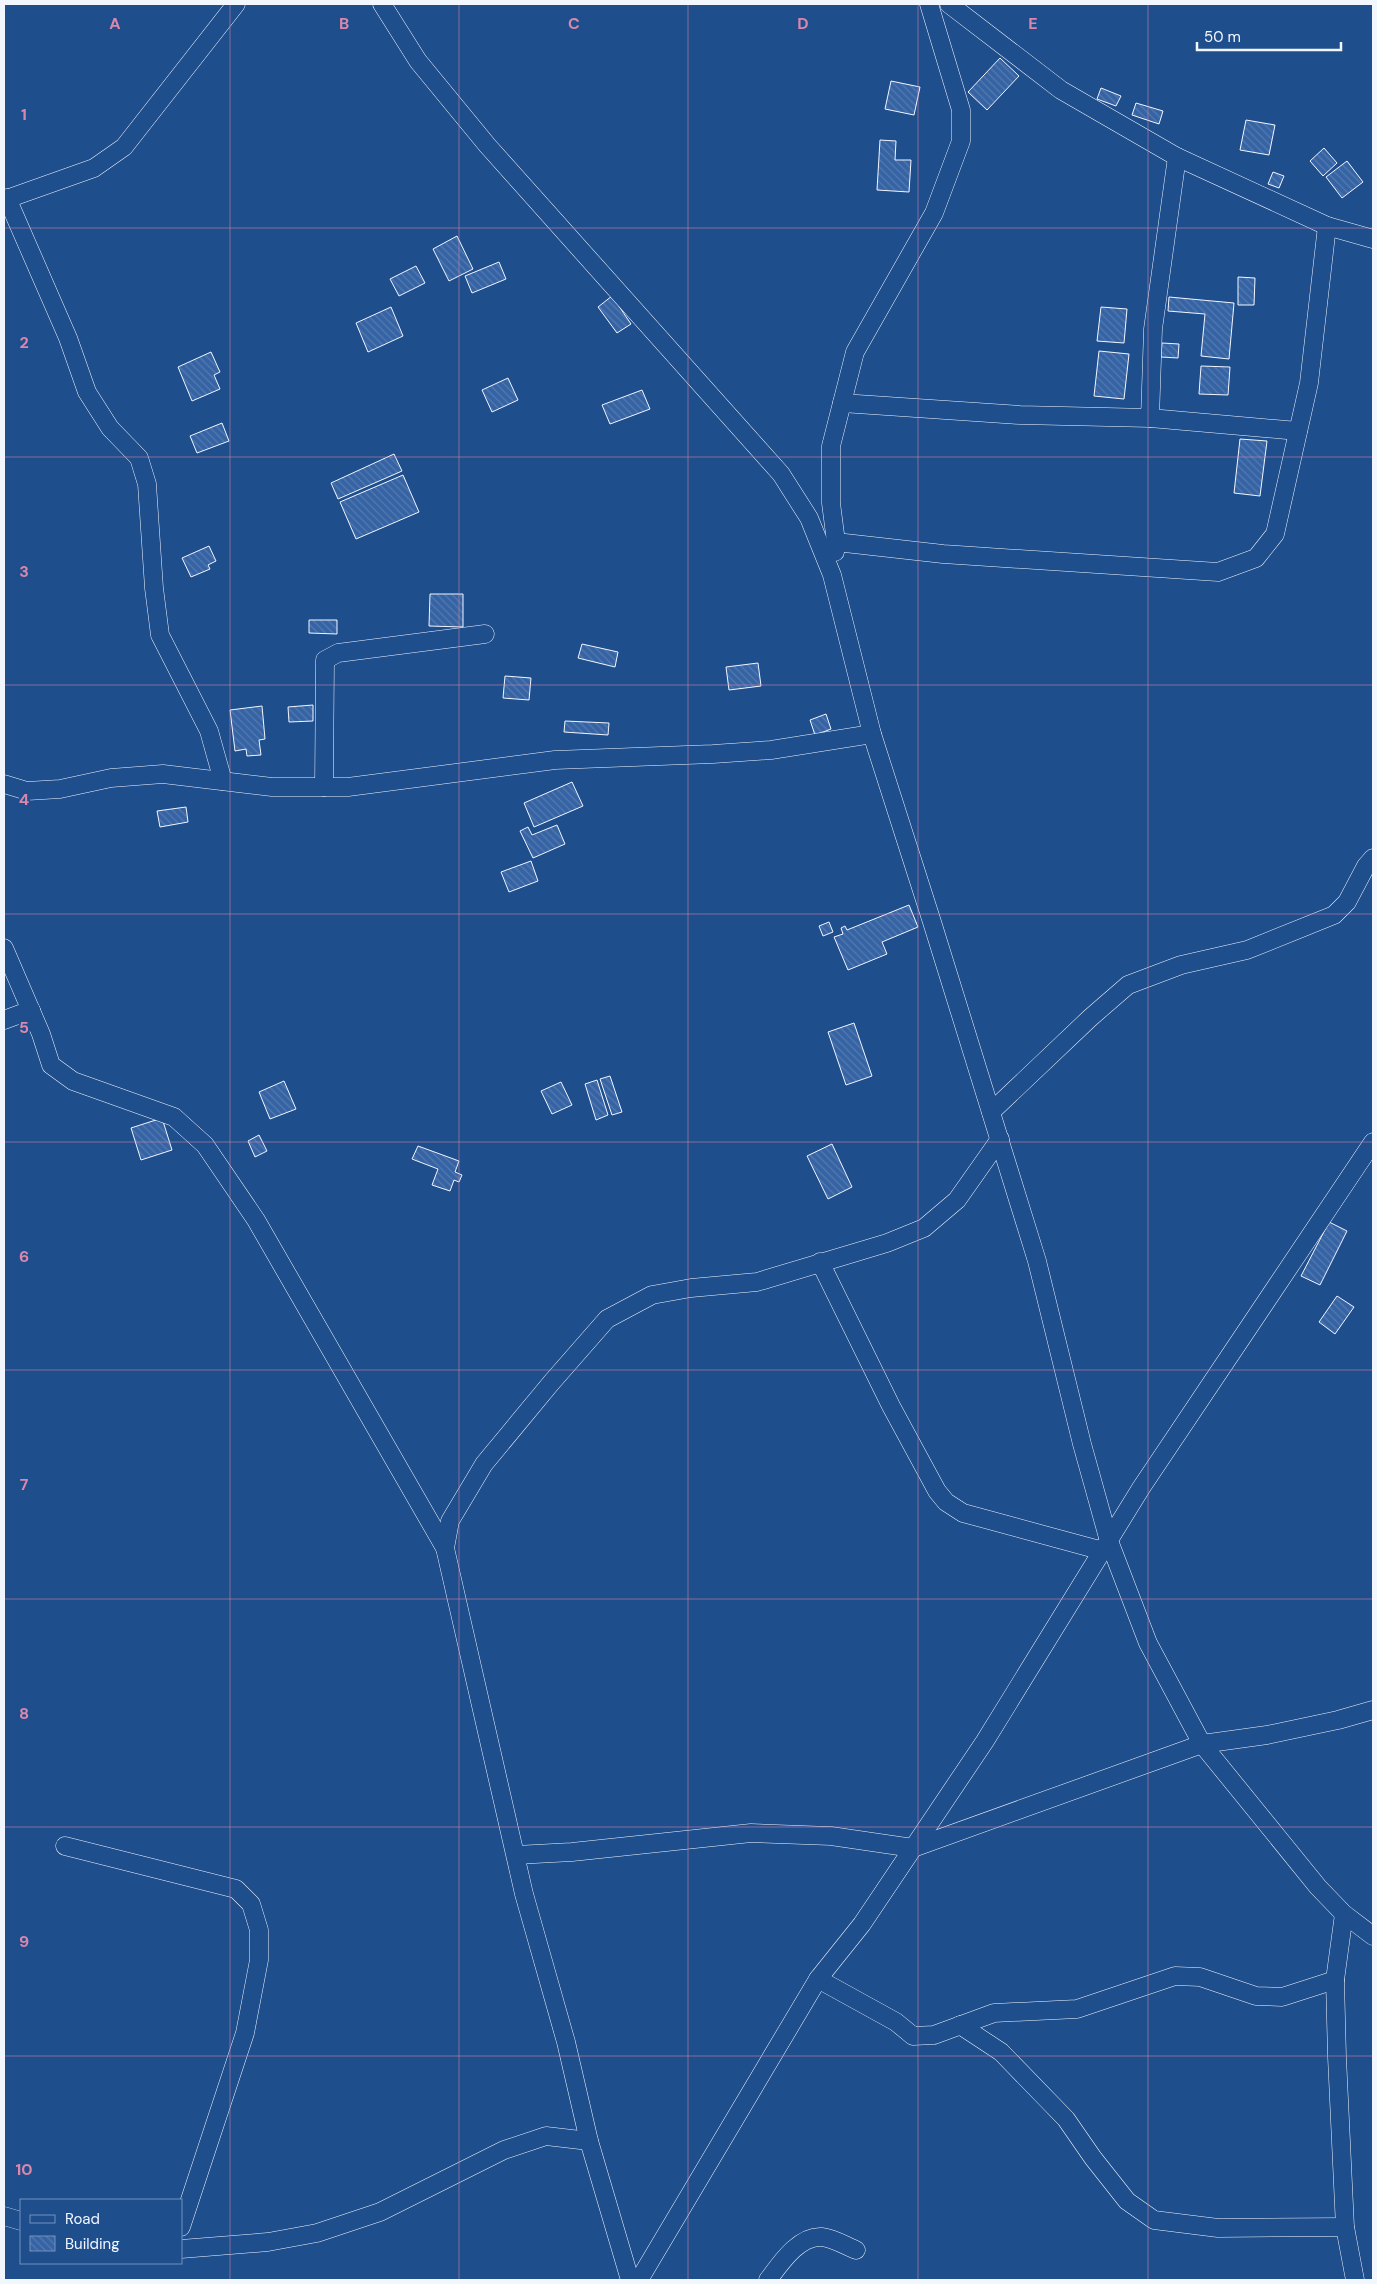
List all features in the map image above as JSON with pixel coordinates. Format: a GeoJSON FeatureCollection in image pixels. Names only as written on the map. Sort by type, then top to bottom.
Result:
{"type":"FeatureCollection","features":[{"type":"Feature","properties":{"kind":"street"},"geometry":{"type":"LineString","coordinates":[[223,781],[209,732],[160,635],[154,588],[147,484],[144,471],[139,458],[110,428],[86,392],[68,338],[5,199],[94,168],[124,147],[236,4]]}},
{"type":"Feature","properties":{"kind":"street"},"geometry":{"type":"LineString","coordinates":[[382,4],[418,61],[488,145],[780,474],[809,518],[832,575],[872,734],[1038,1261],[1106,1546],[1148,1643],[1202,1744],[1318,1887],[1344,1914],[1373,1936]]}},
{"type":"Feature","properties":{"kind":"street"},"geometry":{"type":"LineString","coordinates":[[832,575],[836,542],[831,503],[831,446],[855,352],[934,213],[961,141],[961,110],[929,4]]}},
{"type":"Feature","properties":{"kind":"street"},"geometry":{"type":"LineString","coordinates":[[948,4],[1061,90],[1177,157],[1327,226],[1373,239]]}},
{"type":"Feature","properties":{"kind":"street"},"geometry":{"type":"LineString","coordinates":[[1150,418],[1153,329],[1177,157]]}},
{"type":"Feature","properties":{"kind":"street"},"geometry":{"type":"LineString","coordinates":[[836,542],[943,554],[1218,572],[1256,558],[1275,534],[1309,383],[1327,226]]}},
{"type":"Feature","properties":{"kind":"street"},"geometry":{"type":"LineString","coordinates":[[842,403],[1020,415],[1150,418],[1298,431]]}},
{"type":"Feature","properties":{"kind":"street"},"geometry":{"type":"LineString","coordinates":[[324,787],[325,660],[338,653],[485,634]]}},
{"type":"Feature","properties":{"kind":"street"},"geometry":{"type":"LineString","coordinates":[[4,784],[27,791],[60,789],[112,778],[163,774],[272,787],[348,786],[555,760],[771,750],[872,734]]}},
{"type":"Feature","properties":{"kind":"street"},"geometry":{"type":"LineString","coordinates":[[991,1112],[1090,1018],[1128,985],[1181,966],[1247,950],[1334,915],[1347,902],[1366,866],[1373,858]]}},
{"type":"Feature","properties":{"kind":"street"},"geometry":{"type":"LineString","coordinates":[[4,948],[31,1010],[51,1065],[73,1081],[174,1117],[205,1145],[256,1220],[445,1548],[524,1894],[566,2042],[589,2141],[630,2280]]}},
{"type":"Feature","properties":{"kind":"street"},"geometry":{"type":"LineString","coordinates":[[4,1020],[31,1010]]}},
{"type":"Feature","properties":{"kind":"street"},"geometry":{"type":"LineString","coordinates":[[445,1548],[450,1521],[484,1464],[551,1383],[607,1320],[652,1295],[691,1288],[757,1282],[887,1243],[924,1228],[957,1200],[1000,1139]]}},
{"type":"Feature","properties":{"kind":"street"},"geometry":{"type":"LineString","coordinates":[[639,2280],[818,1979],[862,1924],[985,1741],[1147,1480],[1373,1142]]}},
{"type":"Feature","properties":{"kind":"street"},"geometry":{"type":"LineString","coordinates":[[820,1262],[890,1406],[937,1491],[946,1502],[964,1513],[1106,1546]]}},
{"type":"Feature","properties":{"kind":"street"},"geometry":{"type":"LineString","coordinates":[[516,1854],[572,1852],[751,1833],[831,1836],[913,1848],[1202,1744],[1267,1735],[1338,1720],[1373,1710]]}},
{"type":"Feature","properties":{"kind":"street"},"geometry":{"type":"LineString","coordinates":[[65,1846],[236,1890],[251,1904],[259,1930],[259,1960],[245,2033],[182,2225]]}},
{"type":"Feature","properties":{"kind":"street"},"geometry":{"type":"LineString","coordinates":[[1344,1914],[1336,1980],[1337,2057],[1345,2227],[1355,2280]]}},
{"type":"Feature","properties":{"kind":"street"},"geometry":{"type":"LineString","coordinates":[[818,1979],[896,2022],[913,2036],[934,2036],[994,2013],[1078,2009],[1175,1976],[1200,1977],[1256,1996],[1282,1997],[1336,1980]]}},
{"type":"Feature","properties":{"kind":"street"},"geometry":{"type":"LineString","coordinates":[[960,2025],[1001,2052],[1066,2119],[1093,2158],[1127,2201],[1154,2220],[1218,2228],[1345,2227]]}},
{"type":"Feature","properties":{"kind":"street"},"geometry":{"type":"LineString","coordinates":[[182,2249],[268,2242],[317,2233],[380,2212],[445,2178],[513,2147],[546,2136],[589,2141]]}},
{"type":"Feature","properties":{"kind":"street"},"geometry":{"type":"LineString","coordinates":[[4,2216],[20,2221]]}},
{"type":"Feature","properties":{"kind":"street"},"geometry":{"type":"LineString","coordinates":[[768,2280],[784,2257],[801,2243],[822,2237],[856,2250]]}},
{"type":"Feature","properties":{"kind":"building"},"geometry":{"type":"Polygon","coordinates":[[[1000,58],[1019,76],[987,110],[968,92],[1000,58]]]}},
{"type":"Feature","properties":{"kind":"building"},"geometry":{"type":"Polygon","coordinates":[[[891,81],[920,87],[914,115],[885,109],[891,81]]]}},
{"type":"Feature","properties":{"kind":"building"},"geometry":{"type":"Polygon","coordinates":[[[1101,88],[1121,96],[1116,106],[1097,99],[1101,88]]]}},
{"type":"Feature","properties":{"kind":"building"},"geometry":{"type":"Polygon","coordinates":[[[1136,103],[1163,111],[1159,124],[1132,115],[1136,103]]]}},
{"type":"Feature","properties":{"kind":"building"},"geometry":{"type":"Polygon","coordinates":[[[1246,120],[1275,125],[1269,155],[1240,150],[1246,120]]]}},
{"type":"Feature","properties":{"kind":"building"},"geometry":{"type":"Polygon","coordinates":[[[880,140],[896,141],[895,160],[911,160],[909,192],[877,190],[880,140]]]}},
{"type":"Feature","properties":{"kind":"building"},"geometry":{"type":"Polygon","coordinates":[[[1324,148],[1337,163],[1323,176],[1310,161],[1324,148]]]}},
{"type":"Feature","properties":{"kind":"building"},"geometry":{"type":"Polygon","coordinates":[[[1347,161],[1363,182],[1342,198],[1326,177],[1347,161]]]}},
{"type":"Feature","properties":{"kind":"building"},"geometry":{"type":"Polygon","coordinates":[[[1273,172],[1284,176],[1279,188],[1268,184],[1273,172]]]}},
{"type":"Feature","properties":{"kind":"building"},"geometry":{"type":"Polygon","coordinates":[[[457,236],[473,269],[449,281],[433,249],[457,236]]]}},
{"type":"Feature","properties":{"kind":"building"},"geometry":{"type":"Polygon","coordinates":[[[499,262],[506,279],[472,293],[465,276],[499,262]]]}},
{"type":"Feature","properties":{"kind":"building"},"geometry":{"type":"Polygon","coordinates":[[[416,266],[425,283],[399,296],[390,279],[416,266]]]}},
{"type":"Feature","properties":{"kind":"building"},"geometry":{"type":"Polygon","coordinates":[[[1238,277],[1255,278],[1254,305],[1238,305],[1238,277]]]}},
{"type":"Feature","properties":{"kind":"building"},"geometry":{"type":"Polygon","coordinates":[[[612,296],[631,324],[617,333],[598,307],[612,296]]]}},
{"type":"Feature","properties":{"kind":"building"},"geometry":{"type":"Polygon","coordinates":[[[1169,297],[1234,303],[1229,359],[1201,356],[1205,314],[1168,311],[1169,297]]]}},
{"type":"Feature","properties":{"kind":"building"},"geometry":{"type":"Polygon","coordinates":[[[391,307],[403,336],[368,352],[356,323],[391,307]]]}},
{"type":"Feature","properties":{"kind":"building"},"geometry":{"type":"Polygon","coordinates":[[[1101,307],[1127,309],[1124,343],[1097,341],[1101,307]]]}},
{"type":"Feature","properties":{"kind":"building"},"geometry":{"type":"Polygon","coordinates":[[[1162,343],[1179,344],[1178,358],[1161,357],[1162,343]]]}},
{"type":"Feature","properties":{"kind":"building"},"geometry":{"type":"Polygon","coordinates":[[[1099,351],[1129,354],[1124,399],[1094,396],[1099,351]]]}},
{"type":"Feature","properties":{"kind":"building"},"geometry":{"type":"Polygon","coordinates":[[[211,352],[220,372],[214,375],[220,389],[192,401],[178,367],[211,352]]]}},
{"type":"Feature","properties":{"kind":"building"},"geometry":{"type":"Polygon","coordinates":[[[1201,366],[1230,367],[1228,395],[1199,394],[1201,366]]]}},
{"type":"Feature","properties":{"kind":"building"},"geometry":{"type":"Polygon","coordinates":[[[508,378],[518,400],[492,412],[482,390],[508,378]]]}},
{"type":"Feature","properties":{"kind":"building"},"geometry":{"type":"Polygon","coordinates":[[[642,390],[650,409],[610,424],[602,405],[642,390]]]}},
{"type":"Feature","properties":{"kind":"building"},"geometry":{"type":"Polygon","coordinates":[[[222,423],[229,441],[197,453],[190,436],[222,423]]]}},
{"type":"Feature","properties":{"kind":"building"},"geometry":{"type":"Polygon","coordinates":[[[1240,439],[1267,441],[1260,496],[1234,493],[1240,439]]]}},
{"type":"Feature","properties":{"kind":"building"},"geometry":{"type":"Polygon","coordinates":[[[394,454],[402,471],[338,499],[331,483],[394,454]]]}},
{"type":"Feature","properties":{"kind":"building"},"geometry":{"type":"Polygon","coordinates":[[[403,475],[419,512],[356,539],[340,502],[403,475]]]}},
{"type":"Feature","properties":{"kind":"building"},"geometry":{"type":"Polygon","coordinates":[[[209,546],[216,561],[208,565],[210,569],[191,577],[182,558],[209,546]]]}},
{"type":"Feature","properties":{"kind":"building"},"geometry":{"type":"Polygon","coordinates":[[[430,594],[463,594],[463,627],[429,626],[430,594]]]}},
{"type":"Feature","properties":{"kind":"building"},"geometry":{"type":"Polygon","coordinates":[[[309,620],[337,620],[337,634],[309,633],[309,620]]]}},
{"type":"Feature","properties":{"kind":"building"},"geometry":{"type":"Polygon","coordinates":[[[582,644],[618,652],[615,667],[578,658],[582,644]]]}},
{"type":"Feature","properties":{"kind":"building"},"geometry":{"type":"Polygon","coordinates":[[[758,663],[761,686],[729,690],[726,667],[758,663]]]}},
{"type":"Feature","properties":{"kind":"building"},"geometry":{"type":"Polygon","coordinates":[[[505,676],[531,678],[529,700],[503,698],[505,676]]]}},
{"type":"Feature","properties":{"kind":"building"},"geometry":{"type":"Polygon","coordinates":[[[313,705],[313,721],[289,722],[288,707],[313,705]]]}},
{"type":"Feature","properties":{"kind":"building"},"geometry":{"type":"Polygon","coordinates":[[[262,706],[265,739],[259,740],[261,755],[247,756],[246,749],[235,751],[230,710],[262,706]]]}},
{"type":"Feature","properties":{"kind":"building"},"geometry":{"type":"Polygon","coordinates":[[[826,714],[831,729],[815,735],[810,720],[826,714]]]}},
{"type":"Feature","properties":{"kind":"building"},"geometry":{"type":"Polygon","coordinates":[[[565,721],[609,723],[608,735],[564,732],[565,721]]]}},
{"type":"Feature","properties":{"kind":"building"},"geometry":{"type":"Polygon","coordinates":[[[572,782],[583,806],[534,827],[524,803],[572,782]]]}},
{"type":"Feature","properties":{"kind":"building"},"geometry":{"type":"Polygon","coordinates":[[[186,807],[188,822],[160,827],[157,811],[186,807]]]}},
{"type":"Feature","properties":{"kind":"building"},"geometry":{"type":"Polygon","coordinates":[[[557,825],[565,844],[533,858],[520,831],[528,827],[532,835],[557,825]]]}},
{"type":"Feature","properties":{"kind":"building"},"geometry":{"type":"Polygon","coordinates":[[[531,861],[538,881],[509,892],[501,872],[531,861]]]}},
{"type":"Feature","properties":{"kind":"building"},"geometry":{"type":"Polygon","coordinates":[[[909,905],[918,927],[882,942],[887,954],[848,970],[834,937],[843,934],[841,928],[845,926],[847,930],[909,905]]]}},
{"type":"Feature","properties":{"kind":"building"},"geometry":{"type":"Polygon","coordinates":[[[829,922],[833,932],[823,936],[819,926],[829,922]]]}},
{"type":"Feature","properties":{"kind":"building"},"geometry":{"type":"Polygon","coordinates":[[[854,1023],[872,1076],[846,1085],[828,1032],[854,1023]]]}},
{"type":"Feature","properties":{"kind":"building"},"geometry":{"type":"Polygon","coordinates":[[[610,1076],[622,1112],[612,1115],[600,1079],[610,1076]]]}},
{"type":"Feature","properties":{"kind":"building"},"geometry":{"type":"Polygon","coordinates":[[[597,1080],[608,1115],[596,1120],[585,1084],[597,1080]]]}},
{"type":"Feature","properties":{"kind":"building"},"geometry":{"type":"Polygon","coordinates":[[[284,1081],[296,1109],[270,1119],[259,1092],[284,1081]]]}},
{"type":"Feature","properties":{"kind":"building"},"geometry":{"type":"Polygon","coordinates":[[[561,1082],[572,1105],[552,1114],[541,1091],[561,1082]]]}},
{"type":"Feature","properties":{"kind":"building"},"geometry":{"type":"Polygon","coordinates":[[[162,1118],[172,1150],[141,1160],[131,1128],[162,1118]]]}},
{"type":"Feature","properties":{"kind":"building"},"geometry":{"type":"Polygon","coordinates":[[[259,1135],[267,1151],[255,1157],[248,1141],[259,1135]]]}},
{"type":"Feature","properties":{"kind":"building"},"geometry":{"type":"Polygon","coordinates":[[[832,1144],[852,1187],[828,1199],[807,1156],[832,1144]]]}},
{"type":"Feature","properties":{"kind":"building"},"geometry":{"type":"Polygon","coordinates":[[[418,1146],[459,1161],[455,1172],[462,1175],[459,1182],[454,1180],[450,1191],[432,1185],[438,1169],[412,1159],[418,1146]]]}},
{"type":"Feature","properties":{"kind":"building"},"geometry":{"type":"Polygon","coordinates":[[[1329,1222],[1347,1231],[1320,1285],[1301,1276],[1329,1222]]]}},
{"type":"Feature","properties":{"kind":"building"},"geometry":{"type":"Polygon","coordinates":[[[1337,1296],[1354,1307],[1335,1334],[1319,1322],[1337,1296]]]}}]}
